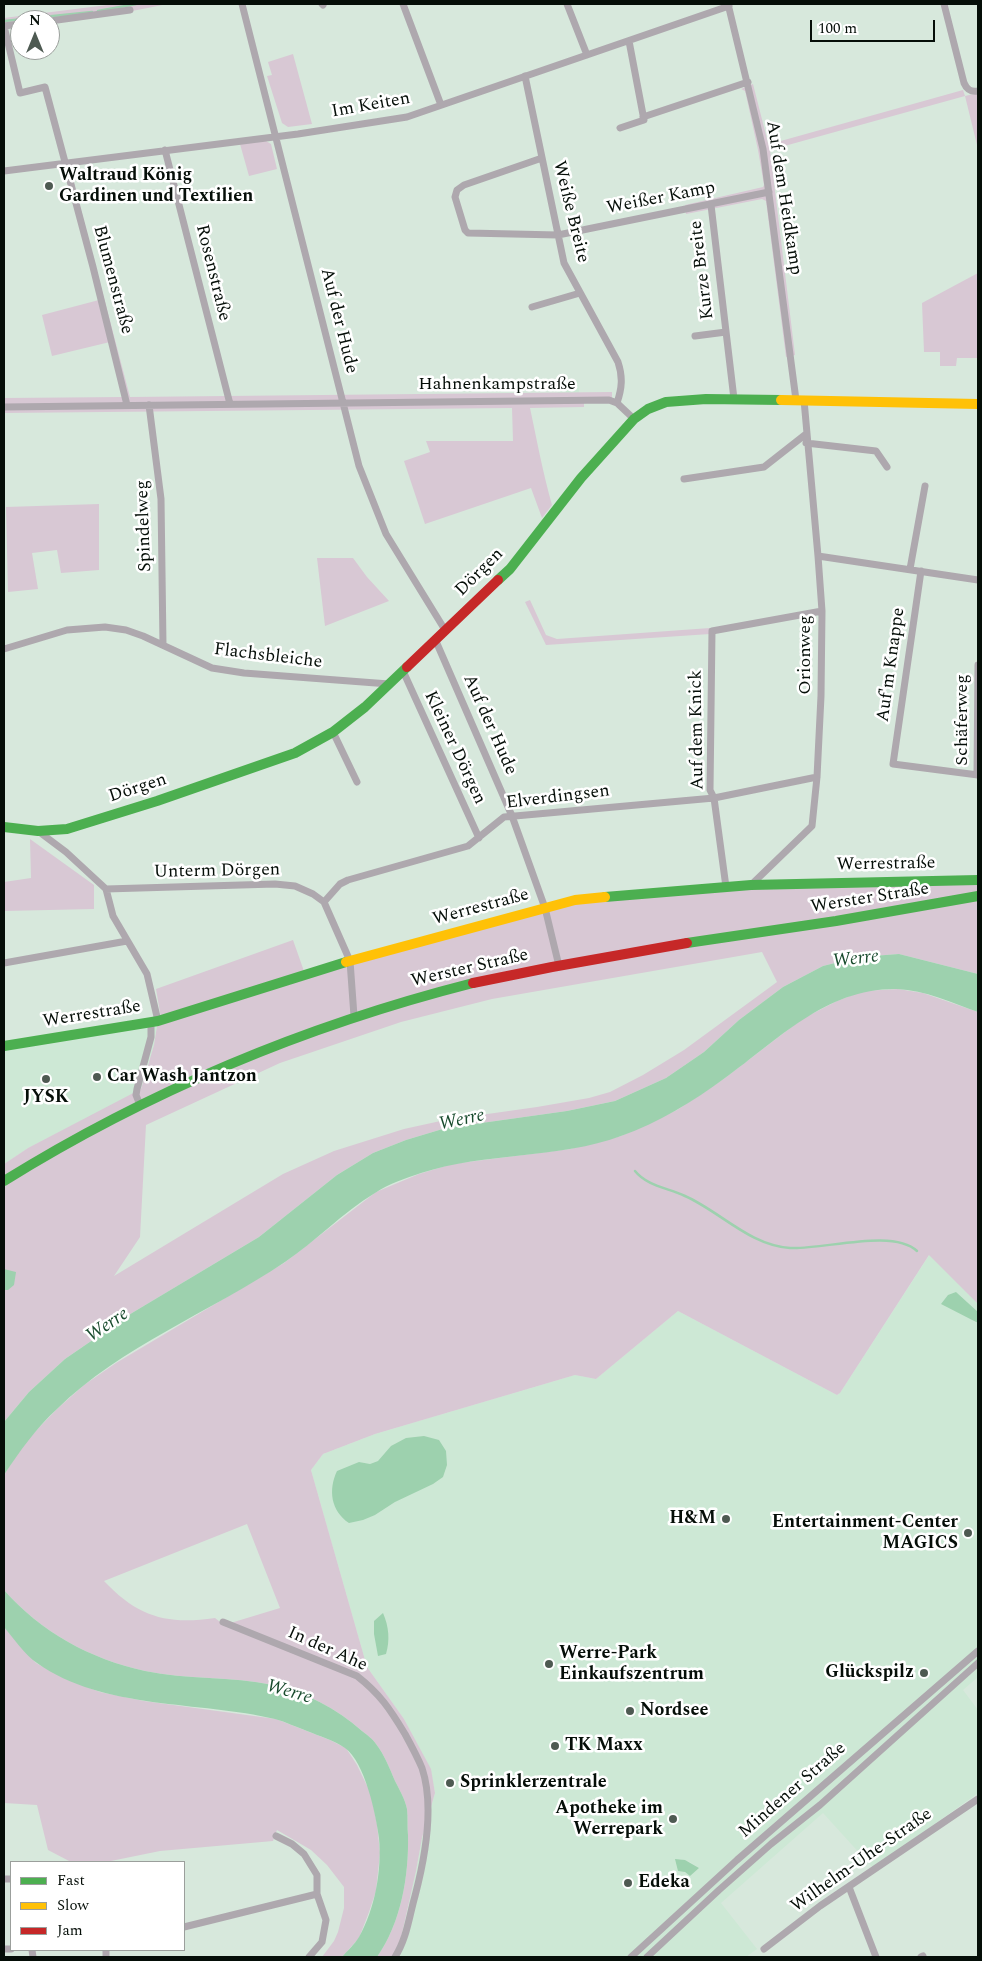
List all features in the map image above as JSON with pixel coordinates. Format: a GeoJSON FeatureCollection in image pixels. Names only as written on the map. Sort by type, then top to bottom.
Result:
{"type":"FeatureCollection","features":[{"type":"Feature","properties":{"kind":"street","name":"Auf der Hude"},"geometry":{"type":"LineString","coordinates":[[242,4],[359,466],[386,534],[445,630]]}},
{"type":"Feature","properties":{"kind":"street"},"geometry":{"type":"LineString","coordinates":[[403,4],[441,105]]}},
{"type":"Feature","properties":{"kind":"street"},"geometry":{"type":"LineString","coordinates":[[567,4],[586,55]]}},
{"type":"Feature","properties":{"kind":"street"},"geometry":{"type":"LineString","coordinates":[[944,4],[964,83],[966,88],[975,91]]}},
{"type":"Feature","properties":{"kind":"street","name":"Im Keiten"},"geometry":{"type":"LineString","coordinates":[[4,171],[407,118],[728,5]]}},
{"type":"Feature","properties":{"kind":"street","name":"Auf dem Heidkamp"},"geometry":{"type":"LineString","coordinates":[[728,5],[763,149],[799,400]]}},
{"type":"Feature","properties":{"kind":"street"},"geometry":{"type":"LineString","coordinates":[[60,20],[130,10]]}},
{"type":"Feature","properties":{"kind":"street","name":"Blumenstraße"},"geometry":{"type":"LineString","coordinates":[[4,26],[20,93],[45,87],[127,405]]}},
{"type":"Feature","properties":{"kind":"street"},"geometry":{"type":"LineString","coordinates":[[620,128],[644,120],[629,41]]}},
{"type":"Feature","properties":{"kind":"street","name":"Weiße Breite"},"geometry":{"type":"LineString","coordinates":[[525,76],[564,263],[618,362],[622,373],[622,382],[617,403]]}},
{"type":"Feature","properties":{"kind":"street"},"geometry":{"type":"LineString","coordinates":[[643,117],[748,82]]}},
{"type":"Feature","properties":{"kind":"street","name":"Rosenstraße"},"geometry":{"type":"LineString","coordinates":[[165,150],[230,404]]}},
{"type":"Feature","properties":{"kind":"street","name":"Weißer Kamp"},"geometry":{"type":"LineString","coordinates":[[542,158],[464,185],[457,190],[455,197],[465,230],[468,234],[558,235],[769,192]]}},
{"type":"Feature","properties":{"kind":"street","name":"Kurze Breite"},"geometry":{"type":"LineString","coordinates":[[711,205],[734,399]]}},
{"type":"Feature","properties":{"kind":"street"},"geometry":{"type":"LineString","coordinates":[[532,307],[580,293]]}},
{"type":"Feature","properties":{"kind":"street","name":"Kurze Breite"},"geometry":{"type":"LineString","coordinates":[[695,336],[726,332]]}},
{"type":"Feature","properties":{"kind":"street"},"geometry":{"type":"LineString","coordinates":[[617,403],[634,420],[648,409],[666,402],[734,399],[978,404]]}},
{"type":"Feature","properties":{"kind":"street","name":"Hahnenkampstraße"},"geometry":{"type":"LineString","coordinates":[[4,406],[609,400],[617,403]]}},
{"type":"Feature","properties":{"kind":"street","name":"Orionweg"},"geometry":{"type":"LineString","coordinates":[[751,885],[812,826],[817,777],[821,696],[822,611],[806,434],[799,400]]}},
{"type":"Feature","properties":{"kind":"street","name":"Spindelweg"},"geometry":{"type":"LineString","coordinates":[[149,405],[161,499],[162,645]]}},
{"type":"Feature","properties":{"kind":"street","name":"Dörgen"},"geometry":{"type":"LineString","coordinates":[[4,827],[38,831],[67,830],[294,753],[333,732],[365,707],[510,569],[581,478],[634,420]]}},
{"type":"Feature","properties":{"kind":"street"},"geometry":{"type":"LineString","coordinates":[[684,479],[764,467],[806,434]]}},
{"type":"Feature","properties":{"kind":"street"},"geometry":{"type":"LineString","coordinates":[[806,443],[876,451],[887,467]]}},
{"type":"Feature","properties":{"kind":"street"},"geometry":{"type":"LineString","coordinates":[[910,569],[925,486]]}},
{"type":"Feature","properties":{"kind":"street"},"geometry":{"type":"LineString","coordinates":[[818,556],[978,580]]}},
{"type":"Feature","properties":{"kind":"street","name":"Auf'm Knappe"},"geometry":{"type":"LineString","coordinates":[[921,571],[893,764],[978,775]]}},
{"type":"Feature","properties":{"kind":"street","name":"Auf dem Knick"},"geometry":{"type":"LineString","coordinates":[[726,887],[714,798],[710,790],[712,631],[822,611]]}},
{"type":"Feature","properties":{"kind":"street","name":"Flachsbleiche"},"geometry":{"type":"LineString","coordinates":[[4,648],[67,630],[105,627],[132,632],[212,668],[244,673],[389,684]]}},
{"type":"Feature","properties":{"kind":"street","name":"Auf der Hude"},"geometry":{"type":"LineString","coordinates":[[435,639],[512,816],[545,908],[558,966]]}},
{"type":"Feature","properties":{"kind":"street","name":"Schäferweg"},"geometry":{"type":"LineString","coordinates":[[978,665],[978,775]]}},
{"type":"Feature","properties":{"kind":"street","name":"Kleiner Dörgen"},"geometry":{"type":"LineString","coordinates":[[403,671],[479,838]]}},
{"type":"Feature","properties":{"kind":"street"},"geometry":{"type":"LineString","coordinates":[[333,732],[357,782]]}},
{"type":"Feature","properties":{"kind":"street","name":"Elverdingsen"},"geometry":{"type":"LineString","coordinates":[[324,902],[340,884],[348,880],[468,846],[504,817],[714,798],[817,777]]}},
{"type":"Feature","properties":{"kind":"street"},"geometry":{"type":"LineString","coordinates":[[38,831],[66,852],[106,889],[113,916],[147,974],[154,1021],[137,1089],[136,1095],[140,1105]]}},
{"type":"Feature","properties":{"kind":"street","name":"Werrestraße"},"geometry":{"type":"LineString","coordinates":[[4,1046],[154,1021],[350,961],[575,900],[751,885],[849,881],[978,880]]}},
{"type":"Feature","properties":{"kind":"street","name":"Unterm Dörgen"},"geometry":{"type":"LineString","coordinates":[[106,889],[275,884],[295,886],[313,894],[324,902]]}},
{"type":"Feature","properties":{"kind":"street","name":"Werster Straße"},"geometry":{"type":"LineString","coordinates":[[4,1181],[39,1158],[140,1105],[237,1062],[354,1016],[456,988],[558,966],[912,909],[978,896]]}},
{"type":"Feature","properties":{"kind":"street"},"geometry":{"type":"LineString","coordinates":[[324,902],[350,961],[354,1016]]}},
{"type":"Feature","properties":{"kind":"street"},"geometry":{"type":"LineString","coordinates":[[4,963],[127,941]]}},
{"type":"Feature","properties":{"kind":"street","name":"In der Ahe"},"geometry":{"type":"LineString","coordinates":[[223,1622],[357,1676],[375,1690],[389,1708],[415,1753],[422,1770],[426,1791],[427,1832],[422,1870],[408,1926],[402,1946],[396,1957]]}},
{"type":"Feature","properties":{"kind":"street","name":"Mindener Straße"},"geometry":{"type":"LineString","coordinates":[[631,1957],[737,1860],[978,1651]]}},
{"type":"Feature","properties":{"kind":"street","name":"Mindener Straße"},"geometry":{"type":"LineString","coordinates":[[647,1957],[771,1844],[820,1805],[978,1665]]}},
{"type":"Feature","properties":{"kind":"street","name":"Wilhelm-Uhe-Straße"},"geometry":{"type":"LineString","coordinates":[[764,1948],[978,1799]]}},
{"type":"Feature","properties":{"kind":"street"},"geometry":{"type":"LineString","coordinates":[[276,1836],[292,1844],[304,1854],[317,1875],[317,1894],[326,1920],[322,1942],[309,1957]]}},
{"type":"Feature","properties":{"kind":"street"},"geometry":{"type":"LineString","coordinates":[[849,1887],[876,1957]]}},
{"type":"Feature","properties":{"kind":"street"},"geometry":{"type":"LineString","coordinates":[[185,1927],[317,1894]]}},
{"type":"Feature","properties":{"kind":"shaded area"},"geometry":{"type":"Polygon","coordinates":[[[115,4],[167,4],[131,11],[60,19],[60,11],[115,4]]]}},
{"type":"Feature","properties":{"kind":"shaded area"},"geometry":{"type":"Polygon","coordinates":[[[10,17],[10,27],[4,28],[4,18],[10,17]]]}},
{"type":"Feature","properties":{"kind":"shaded area"},"geometry":{"type":"Polygon","coordinates":[[[293,54],[312,124],[288,127],[282,123],[267,76],[272,75],[268,62],[293,54]]]}},
{"type":"Feature","properties":{"kind":"shaded area"},"geometry":{"type":"Polygon","coordinates":[[[753,84],[768,143],[770,144],[963,90],[965,96],[770,150],[795,355],[786,357],[766,201],[762,199],[686,214],[685,205],[763,187],[758,150],[746,95],[745,91],[741,89],[753,84]]]}},
{"type":"Feature","properties":{"kind":"shaded area"},"geometry":{"type":"Polygon","coordinates":[[[978,93],[978,149],[965,96],[978,93]]]}},
{"type":"Feature","properties":{"kind":"shaded area"},"geometry":{"type":"Polygon","coordinates":[[[266,141],[271,144],[277,169],[249,176],[240,144],[266,141]]]}},
{"type":"Feature","properties":{"kind":"shaded area"},"geometry":{"type":"Polygon","coordinates":[[[75,167],[71,172],[130,397],[612,392],[612,403],[584,403],[584,407],[530,408],[552,505],[542,518],[531,488],[425,524],[404,461],[430,452],[426,441],[513,441],[512,408],[4,413],[4,398],[123,397],[110,342],[52,356],[42,315],[99,300],[66,172],[61,168],[75,167]]]}},
{"type":"Feature","properties":{"kind":"shaded area"},"geometry":{"type":"Polygon","coordinates":[[[978,273],[978,358],[957,358],[956,366],[940,366],[940,352],[924,352],[922,303],[978,273]]]}},
{"type":"Feature","properties":{"kind":"shaded area"},"geometry":{"type":"Polygon","coordinates":[[[578,380],[579,393],[558,393],[556,386],[578,380]]]}},
{"type":"Feature","properties":{"kind":"shaded area"},"geometry":{"type":"Polygon","coordinates":[[[99,504],[99,570],[61,573],[57,550],[32,553],[38,589],[8,592],[6,507],[99,504]]]}},
{"type":"Feature","properties":{"kind":"shaded area"},"geometry":{"type":"Polygon","coordinates":[[[317,558],[353,558],[389,601],[325,626],[317,558]]]}},
{"type":"Feature","properties":{"kind":"shaded area"},"geometry":{"type":"Polygon","coordinates":[[[530,600],[546,635],[557,639],[710,628],[710,634],[546,645],[525,602],[530,600]]]}},
{"type":"Feature","properties":{"kind":"shaded area"},"geometry":{"type":"Polygon","coordinates":[[[30,839],[94,885],[94,909],[4,911],[4,882],[31,878],[30,839]]]}},
{"type":"Feature","properties":{"kind":"shaded area"},"geometry":{"type":"Polygon","coordinates":[[[978,884],[978,974],[899,954],[859,957],[823,966],[783,987],[739,1020],[704,1052],[666,1078],[615,1101],[567,1111],[446,1128],[406,1140],[373,1153],[337,1175],[259,1237],[132,1313],[65,1359],[29,1392],[4,1422],[4,1164],[28,1148],[141,1089],[154,1045],[157,1026],[162,1024],[156,989],[293,940],[305,974],[575,901],[740,888],[978,884]],[[762,952],[492,999],[401,1022],[280,1063],[146,1125],[140,1237],[114,1276],[283,1174],[334,1151],[404,1129],[445,1120],[537,1107],[589,1098],[610,1092],[643,1075],[684,1050],[777,982],[762,952]]]}},
{"type":"Feature","properties":{"kind":"shaded area"},"geometry":{"type":"Polygon","coordinates":[[[898,989],[923,993],[978,1012],[978,1304],[929,1255],[837,1395],[678,1311],[596,1379],[575,1375],[375,1434],[323,1454],[311,1470],[367,1667],[404,1719],[431,1769],[435,1793],[422,1838],[399,1947],[392,1957],[377,1957],[392,1929],[402,1899],[407,1867],[408,1835],[405,1802],[375,1742],[342,1715],[298,1692],[257,1682],[177,1676],[145,1671],[125,1666],[86,1651],[50,1631],[18,1605],[4,1590],[4,1475],[25,1442],[84,1385],[116,1363],[284,1263],[376,1192],[419,1174],[452,1164],[570,1149],[621,1136],[677,1110],[725,1078],[802,1019],[837,1001],[863,991],[898,989]],[[247,1524],[104,1581],[129,1603],[154,1616],[168,1619],[198,1620],[215,1618],[224,1625],[280,1608],[247,1524]]]}},
{"type":"Feature","properties":{"kind":"shaded area"},"geometry":{"type":"Polygon","coordinates":[[[157,1026],[154,1045],[141,1089],[138,1092],[28,1148],[4,1164],[4,1050],[157,1026]]]}},
{"type":"Feature","properties":{"kind":"shaded area"},"geometry":{"type":"Polygon","coordinates":[[[930,1254],[978,1304],[978,1312],[956,1292],[974,1322],[978,1323],[978,1677],[963,1690],[978,1710],[978,1793],[873,1868],[823,1813],[721,1903],[757,1949],[746,1957],[392,1957],[399,1947],[422,1838],[435,1793],[430,1769],[404,1719],[367,1667],[311,1470],[323,1454],[375,1434],[575,1375],[596,1379],[678,1311],[837,1395],[930,1254]],[[378,1461],[370,1464],[359,1462],[375,1515],[395,1502],[378,1461]],[[679,1859],[682,1871],[688,1874],[699,1868],[690,1862],[679,1859]]]}},
{"type":"Feature","properties":{"kind":"shaded area"},"geometry":{"type":"Polygon","coordinates":[[[4,1627],[36,1663],[66,1679],[100,1692],[144,1701],[276,1719],[346,1748],[357,1765],[371,1794],[380,1853],[376,1891],[359,1938],[342,1957],[322,1957],[338,1932],[344,1908],[344,1887],[327,1865],[311,1850],[277,1830],[273,1841],[160,1851],[111,1861],[69,1861],[48,1850],[37,1805],[4,1803],[4,1627]]]}},
{"type":"Feature","properties":{"kind":"water","name":"Werre"},"geometry":{"type":"Polygon","coordinates":[[[899,954],[978,974],[978,1012],[938,997],[907,990],[871,991],[848,997],[804,1019],[701,1095],[662,1118],[635,1131],[573,1149],[446,1166],[391,1184],[351,1209],[285,1262],[109,1366],[82,1387],[42,1424],[4,1475],[4,1422],[29,1392],[65,1359],[132,1313],[259,1237],[337,1175],[373,1153],[406,1140],[446,1128],[567,1111],[615,1101],[666,1078],[704,1052],[739,1020],[783,987],[823,966],[859,957],[899,954]]]}},
{"type":"Feature","properties":{"kind":"water"},"geometry":{"type":"Polygon","coordinates":[[[4,1269],[16,1272],[14,1285],[8,1290],[4,1290],[4,1269]]]}},
{"type":"Feature","properties":{"kind":"water"},"geometry":{"type":"Polygon","coordinates":[[[956,1292],[978,1312],[978,1323],[941,1304],[948,1295],[956,1292]]]}},
{"type":"Feature","properties":{"kind":"water"},"geometry":{"type":"Polygon","coordinates":[[[424,1436],[439,1440],[446,1451],[447,1465],[443,1477],[363,1520],[349,1523],[343,1518],[335,1506],[332,1493],[337,1471],[359,1462],[370,1464],[378,1461],[391,1446],[406,1438],[424,1436]]]}},
{"type":"Feature","properties":{"kind":"water","name":"Werre"},"geometry":{"type":"Polygon","coordinates":[[[4,1590],[18,1605],[50,1631],[68,1642],[105,1659],[125,1666],[161,1674],[241,1680],[286,1688],[331,1708],[372,1739],[384,1757],[405,1802],[408,1835],[407,1867],[402,1899],[392,1929],[377,1957],[342,1957],[359,1937],[365,1926],[376,1889],[380,1850],[375,1816],[364,1777],[352,1755],[345,1748],[331,1740],[275,1719],[246,1713],[122,1697],[91,1689],[63,1678],[33,1660],[4,1627],[4,1590]]]}},
{"type":"Feature","properties":{"kind":"water"},"geometry":{"type":"Polygon","coordinates":[[[383,1613],[388,1628],[388,1644],[386,1654],[378,1656],[374,1621],[383,1613]]]}},
{"type":"Feature","properties":{"kind":"water"},"geometry":{"type":"Polygon","coordinates":[[[675,1859],[685,1860],[699,1868],[690,1876],[685,1872],[678,1871],[675,1859]]]}},
{"type":"Feature","properties":{"kind":"waterway"},"geometry":{"type":"LineString","coordinates":[[98,11],[136,4]]}},
{"type":"Feature","properties":{"kind":"waterway"},"geometry":{"type":"LineString","coordinates":[[4,21],[92,12]]}},
{"type":"Feature","properties":{"kind":"waterway"},"geometry":{"type":"LineString","coordinates":[[635,1171],[645,1180],[685,1196],[748,1234],[775,1246],[804,1248],[875,1240],[906,1244],[917,1251]]}},
{"type":"Feature","properties":{"kind":"traffic: fast"},"geometry":{"type":"LineString","coordinates":[[498,580],[510,569],[581,478],[634,419],[648,409],[666,402],[706,399],[781,400]]}},
{"type":"Feature","properties":{"kind":"traffic: fast"},"geometry":{"type":"LineString","coordinates":[[4,827],[38,831],[67,829],[157,801],[295,753],[333,732],[365,707],[407,667]]}},
{"type":"Feature","properties":{"kind":"traffic: fast"},"geometry":{"type":"LineString","coordinates":[[605,897],[751,885],[978,880]]}},
{"type":"Feature","properties":{"kind":"traffic: fast"},"geometry":{"type":"LineString","coordinates":[[687,943],[836,921],[978,896]]}},
{"type":"Feature","properties":{"kind":"traffic: fast"},"geometry":{"type":"LineString","coordinates":[[4,1046],[158,1021],[346,962]]}},
{"type":"Feature","properties":{"kind":"traffic: fast"},"geometry":{"type":"LineString","coordinates":[[4,1181],[59,1148],[115,1118],[231,1064],[290,1040],[350,1019],[473,983]]}},
{"type":"Feature","properties":{"kind":"traffic: slow"},"geometry":{"type":"LineString","coordinates":[[781,400],[978,404]]}},
{"type":"Feature","properties":{"kind":"traffic: slow"},"geometry":{"type":"LineString","coordinates":[[346,962],[575,900],[605,897]]}},
{"type":"Feature","properties":{"kind":"traffic: jam"},"geometry":{"type":"LineString","coordinates":[[407,667],[498,580]]}},
{"type":"Feature","properties":{"kind":"traffic: jam"},"geometry":{"type":"LineString","coordinates":[[473,983],[687,943]]}},
{"type":"Feature","properties":{"kind":"place","name":"Waltraud König Gardinen und Textilien"},"geometry":{"type":"Point","coordinates":[49,186]}},
{"type":"Feature","properties":{"kind":"place","name":"Car Wash Jantzon"},"geometry":{"type":"Point","coordinates":[97,1077]}},
{"type":"Feature","properties":{"kind":"place","name":"JYSK"},"geometry":{"type":"Point","coordinates":[46,1079]}},
{"type":"Feature","properties":{"kind":"place","name":"H&M"},"geometry":{"type":"Point","coordinates":[726,1519]}},
{"type":"Feature","properties":{"kind":"place","name":"Entertainment-Center MAGICS"},"geometry":{"type":"Point","coordinates":[968,1533]}},
{"type":"Feature","properties":{"kind":"place","name":"Werre-Park Einkaufszentrum"},"geometry":{"type":"Point","coordinates":[549,1664]}},
{"type":"Feature","properties":{"kind":"place","name":"Glückspilz"},"geometry":{"type":"Point","coordinates":[924,1673]}},
{"type":"Feature","properties":{"kind":"place","name":"Nordsee"},"geometry":{"type":"Point","coordinates":[630,1711]}},
{"type":"Feature","properties":{"kind":"place","name":"TK Maxx"},"geometry":{"type":"Point","coordinates":[555,1746]}},
{"type":"Feature","properties":{"kind":"place","name":"Sprinklerzentrale"},"geometry":{"type":"Point","coordinates":[450,1783]}},
{"type":"Feature","properties":{"kind":"place","name":"Apotheke im Werrepark"},"geometry":{"type":"Point","coordinates":[673,1819]}},
{"type":"Feature","properties":{"kind":"place","name":"Edeka"},"geometry":{"type":"Point","coordinates":[628,1883]}}]}
